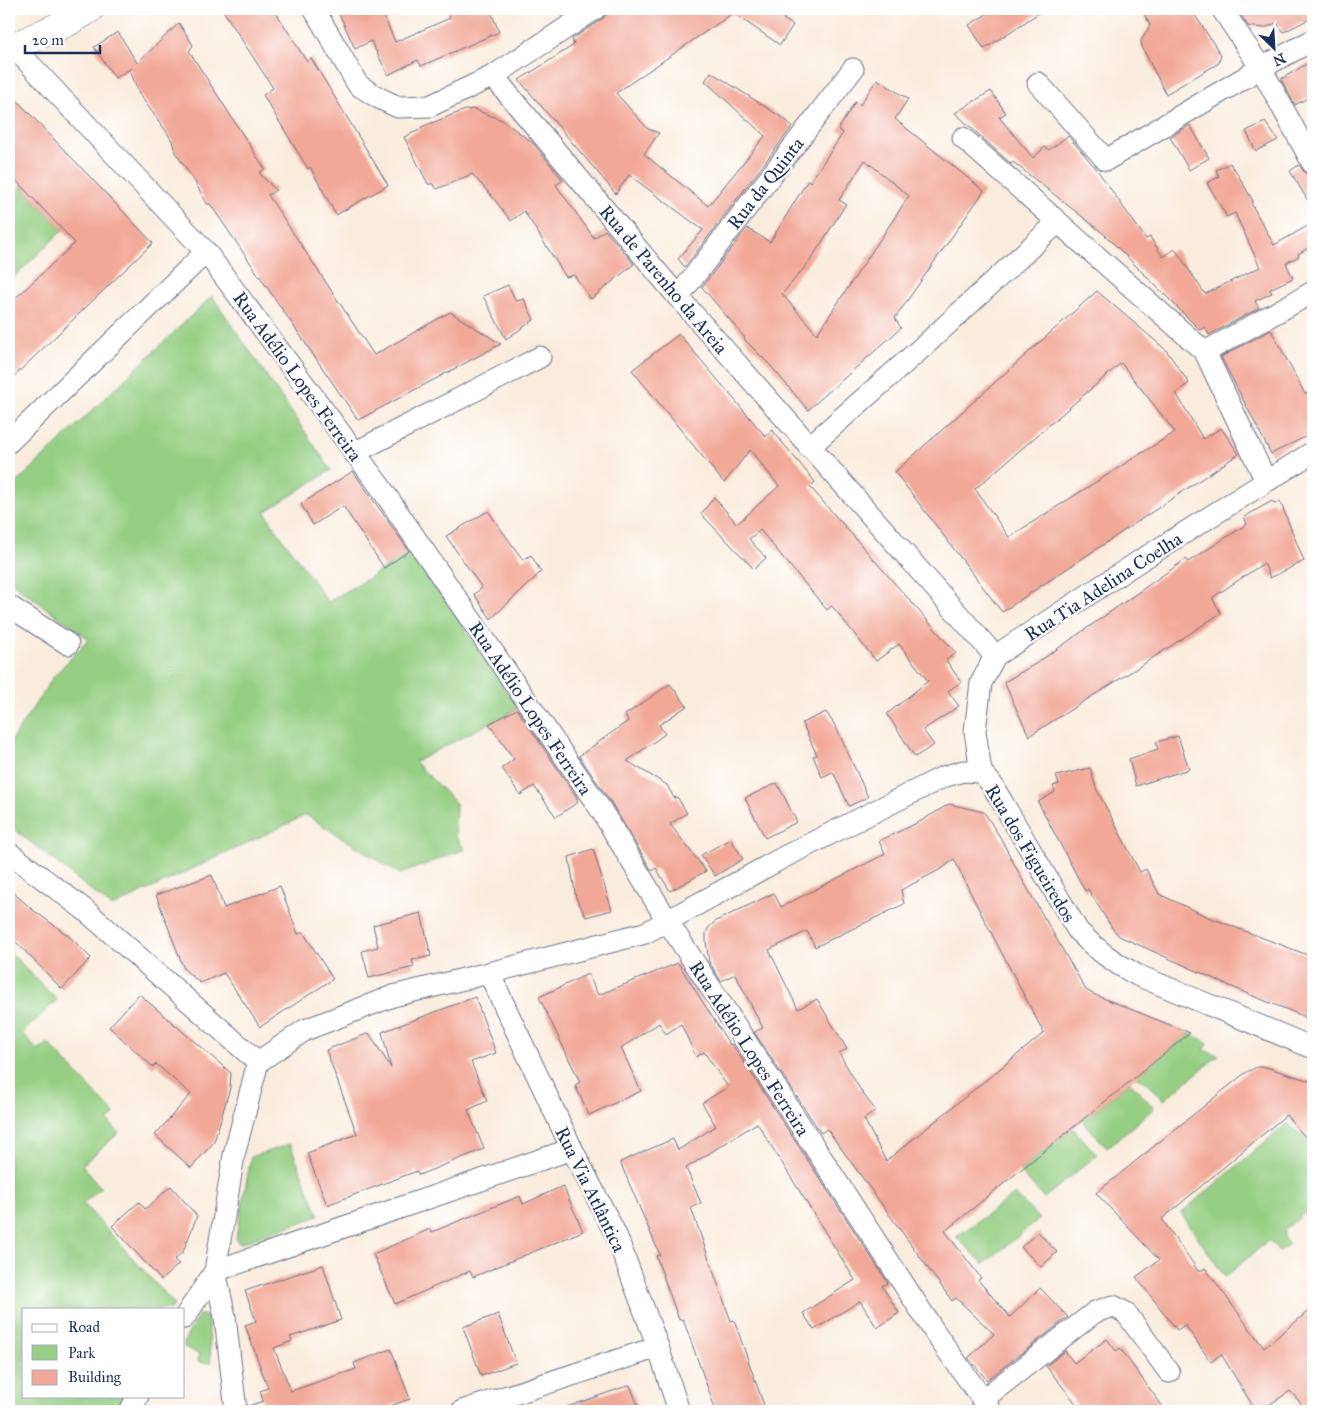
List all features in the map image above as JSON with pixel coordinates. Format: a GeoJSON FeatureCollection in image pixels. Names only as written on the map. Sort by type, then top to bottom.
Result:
{"type":"FeatureCollection","features":[{"type":"Feature","properties":{"kind":"street"},"geometry":{"type":"LineString","coordinates":[[10,47],[68,22],[90,9]]}},
{"type":"Feature","properties":{"kind":"street"},"geometry":{"type":"LineString","coordinates":[[314,9],[358,85],[398,107],[430,106],[493,76],[595,9]]}},
{"type":"Feature","properties":{"kind":"street"},"geometry":{"type":"LineString","coordinates":[[1222,9],[1261,68],[1313,164]]}},
{"type":"Feature","properties":{"kind":"street"},"geometry":{"type":"LineString","coordinates":[[1038,83],[1106,160],[1261,68],[1313,40]]}},
{"type":"Feature","properties":{"kind":"street","name":"Rua Adélio Lopes Ferreira"},"geometry":{"type":"LineString","coordinates":[[10,47],[206,252],[379,485],[601,810],[668,922],[940,1340],[987,1405]]}},
{"type":"Feature","properties":{"kind":"street","name":"Rua da Quinta"},"geometry":{"type":"LineString","coordinates":[[678,297],[853,69]]}},
{"type":"Feature","properties":{"kind":"street","name":"Rua de Parenho da Areia"},"geometry":{"type":"LineString","coordinates":[[493,76],[678,297],[995,656]]}},
{"type":"Feature","properties":{"kind":"street"},"geometry":{"type":"LineString","coordinates":[[963,138],[1205,352],[1266,481]]}},
{"type":"Feature","properties":{"kind":"street"},"geometry":{"type":"LineString","coordinates":[[810,446],[926,344],[1058,222]]}},
{"type":"Feature","properties":{"kind":"street"},"geometry":{"type":"LineString","coordinates":[[9,442],[206,252]]}},
{"type":"Feature","properties":{"kind":"street"},"geometry":{"type":"LineString","coordinates":[[1205,352],[1313,292]]}},
{"type":"Feature","properties":{"kind":"street"},"geometry":{"type":"LineString","coordinates":[[354,453],[540,357]]}},
{"type":"Feature","properties":{"kind":"street","name":"Rua Tia Adelina Coelha"},"geometry":{"type":"LineString","coordinates":[[981,772],[975,731],[981,683],[995,656],[1313,452]]}},
{"type":"Feature","properties":{"kind":"street"},"geometry":{"type":"LineString","coordinates":[[9,606],[68,644]]}},
{"type":"Feature","properties":{"kind":"street","name":"Rua dos Figueiredos"},"geometry":{"type":"LineString","coordinates":[[258,1062],[305,1030],[393,996],[645,934],[784,856],[943,777],[963,770],[981,772],[991,783],[1078,931],[1095,948],[1114,963],[1137,975],[1313,1048]]}},
{"type":"Feature","properties":{"kind":"street"},"geometry":{"type":"LineString","coordinates":[[9,853],[85,910],[258,1062],[234,1156],[215,1271],[225,1317],[236,1411]]}},
{"type":"Feature","properties":{"kind":"street","name":"Rua Via Atlântica"},"geometry":{"type":"LineString","coordinates":[[489,973],[572,1149],[616,1235],[658,1347],[679,1411]]}},
{"type":"Feature","properties":{"kind":"street"},"geometry":{"type":"LineString","coordinates":[[185,1316],[215,1271],[572,1149]]}},
{"type":"Feature","properties":{"kind":"street"},"geometry":{"type":"LineString","coordinates":[[987,1405],[1095,1312],[1113,1306],[1126,1313],[1169,1372]]}},
{"type":"Feature","properties":{"kind":"street"},"geometry":{"type":"LineString","coordinates":[[462,1411],[658,1347]]}},
{"type":"Feature","properties":{"kind":"street"},"geometry":{"type":"LineString","coordinates":[[130,1411],[137,1398]]}},
{"type":"Feature","properties":{"kind":"green space"},"geometry":{"type":"Polygon","coordinates":[[[21,186],[63,230],[9,282],[9,197],[21,186]]]}},
{"type":"Feature","properties":{"kind":"green space"},"geometry":{"type":"Polygon","coordinates":[[[212,296],[331,470],[265,512],[328,602],[412,552],[518,708],[415,762],[456,803],[455,836],[465,849],[400,874],[306,815],[112,907],[9,825],[9,747],[11,741],[54,676],[89,639],[9,581],[9,490],[212,296]]]}},
{"type":"Feature","properties":{"kind":"green space"},"geometry":{"type":"Polygon","coordinates":[[[9,951],[57,1000],[22,1033],[38,1051],[48,1043],[115,1114],[108,1121],[119,1133],[82,1165],[101,1188],[83,1203],[174,1304],[172,1308],[22,1308],[22,1398],[126,1398],[119,1411],[14,1411],[9,1406],[9,951]]]}},
{"type":"Feature","properties":{"kind":"green space"},"geometry":{"type":"Polygon","coordinates":[[[1190,1033],[1208,1043],[1204,1050],[1219,1055],[1164,1100],[1148,1083],[1136,1076],[1190,1033]]]}},
{"type":"Feature","properties":{"kind":"green space"},"geometry":{"type":"Polygon","coordinates":[[[1130,1082],[1154,1108],[1107,1148],[1082,1120],[1130,1082]]]}},
{"type":"Feature","properties":{"kind":"green space"},"geometry":{"type":"Polygon","coordinates":[[[1288,1123],[1313,1146],[1313,1206],[1284,1230],[1284,1237],[1289,1244],[1279,1251],[1269,1240],[1225,1277],[1181,1213],[1288,1123]]]}},
{"type":"Feature","properties":{"kind":"green space"},"geometry":{"type":"Polygon","coordinates":[[[1073,1128],[1097,1155],[1044,1198],[1019,1171],[1073,1128]]]}},
{"type":"Feature","properties":{"kind":"green space"},"geometry":{"type":"Polygon","coordinates":[[[290,1144],[319,1216],[241,1243],[238,1242],[236,1238],[251,1157],[290,1144]]]}},
{"type":"Feature","properties":{"kind":"green space"},"geometry":{"type":"Polygon","coordinates":[[[1015,1194],[1039,1219],[984,1264],[956,1237],[1015,1194]]]}},
{"type":"Feature","properties":{"kind":"green space"},"geometry":{"type":"Polygon","coordinates":[[[198,1315],[207,1317],[211,1363],[198,1362],[199,1354],[185,1347],[185,1340],[198,1315]]]}},
{"type":"Feature","properties":{"kind":"building"},"geometry":{"type":"Polygon","coordinates":[[[222,9],[274,9],[307,62],[311,58],[388,185],[336,215],[310,167],[308,169],[263,95],[273,88],[222,9]]]}},
{"type":"Feature","properties":{"kind":"building"},"geometry":{"type":"Polygon","coordinates":[[[337,9],[381,9],[395,42],[450,18],[446,9],[490,9],[499,32],[421,66],[418,60],[388,75],[371,41],[355,49],[337,9]]]}},
{"type":"Feature","properties":{"kind":"building"},"geometry":{"type":"Polygon","coordinates":[[[557,9],[573,9],[561,16],[557,9]]]}},
{"type":"Feature","properties":{"kind":"building"},"geometry":{"type":"Polygon","coordinates":[[[607,9],[796,9],[783,19],[793,25],[780,45],[733,13],[616,93],[648,129],[659,133],[644,154],[708,206],[765,136],[705,81],[711,72],[786,120],[792,127],[685,267],[678,259],[703,230],[629,175],[616,194],[519,80],[574,45],[572,39],[602,19],[606,15],[607,9]]]}},
{"type":"Feature","properties":{"kind":"building"},"geometry":{"type":"Polygon","coordinates":[[[995,9],[1045,9],[984,49],[969,25],[995,9]]]}},
{"type":"Feature","properties":{"kind":"building"},"geometry":{"type":"Polygon","coordinates":[[[1141,9],[1191,9],[1221,55],[1219,63],[1166,94],[1142,47],[1141,41],[1150,25],[1141,9]]]}},
{"type":"Feature","properties":{"kind":"building"},"geometry":{"type":"Polygon","coordinates":[[[1237,9],[1313,9],[1313,17],[1284,32],[1277,23],[1264,28],[1248,26],[1237,9]]]}},
{"type":"Feature","properties":{"kind":"building"},"geometry":{"type":"Polygon","coordinates":[[[179,23],[193,45],[189,51],[265,169],[259,173],[276,190],[268,195],[374,355],[450,312],[501,344],[358,420],[210,204],[207,204],[175,152],[172,141],[166,131],[139,94],[130,70],[132,68],[115,78],[94,47],[118,32],[137,63],[179,23]]]}},
{"type":"Feature","properties":{"kind":"building"},"geometry":{"type":"Polygon","coordinates":[[[1313,60],[1313,95],[1295,105],[1281,79],[1313,60]]]}},
{"type":"Feature","properties":{"kind":"building"},"geometry":{"type":"Polygon","coordinates":[[[877,79],[908,99],[895,119],[984,191],[895,318],[901,328],[808,410],[770,365],[744,339],[702,287],[747,228],[770,242],[808,180],[810,182],[843,133],[838,130],[855,102],[860,105],[877,79]],[[865,160],[839,200],[846,204],[810,261],[782,294],[817,334],[909,196],[865,160]]]}},
{"type":"Feature","properties":{"kind":"building"},"geometry":{"type":"Polygon","coordinates":[[[991,91],[1006,113],[999,117],[1033,158],[1045,147],[1049,150],[1068,136],[1095,167],[1146,239],[1150,237],[1163,257],[1175,249],[1205,294],[1260,267],[1235,213],[1227,217],[1207,183],[1219,177],[1216,170],[1230,163],[1253,201],[1251,203],[1274,245],[1313,223],[1313,245],[1286,263],[1293,278],[1270,289],[1272,293],[1255,301],[1259,308],[1209,335],[1205,327],[1200,330],[1104,234],[1013,162],[1011,164],[955,113],[991,91]]]}},
{"type":"Feature","properties":{"kind":"building"},"geometry":{"type":"Polygon","coordinates":[[[9,92],[153,243],[9,381],[9,304],[75,243],[9,173],[9,92]]]}},
{"type":"Feature","properties":{"kind":"building"},"geometry":{"type":"Polygon","coordinates":[[[473,109],[502,120],[532,142],[563,180],[556,185],[594,238],[605,230],[634,264],[591,299],[574,275],[566,277],[524,211],[511,221],[472,174],[437,189],[433,184],[428,184],[404,137],[422,129],[421,127],[465,110],[473,109]]]}},
{"type":"Feature","properties":{"kind":"building"},"geometry":{"type":"Polygon","coordinates":[[[1265,122],[1278,140],[1256,151],[1246,131],[1265,122]]]}},
{"type":"Feature","properties":{"kind":"building"},"geometry":{"type":"Polygon","coordinates":[[[1190,125],[1209,158],[1189,170],[1170,137],[1190,125]]]}},
{"type":"Feature","properties":{"kind":"building"},"geometry":{"type":"Polygon","coordinates":[[[1299,165],[1306,174],[1313,176],[1313,209],[1290,171],[1299,165]]]}},
{"type":"Feature","properties":{"kind":"building"},"geometry":{"type":"Polygon","coordinates":[[[508,285],[516,301],[524,299],[534,320],[506,339],[483,296],[508,285]]]}},
{"type":"Feature","properties":{"kind":"building"},"geometry":{"type":"Polygon","coordinates":[[[1097,291],[1166,350],[1189,383],[1176,393],[1203,439],[1221,428],[1239,454],[1002,612],[895,472],[1097,291]],[[1121,363],[975,489],[1009,537],[1175,432],[1121,363]]]}},
{"type":"Feature","properties":{"kind":"building"},"geometry":{"type":"Polygon","coordinates":[[[1271,330],[1305,394],[1313,390],[1313,433],[1271,454],[1221,357],[1271,330]]]}},
{"type":"Feature","properties":{"kind":"building"},"geometry":{"type":"Polygon","coordinates":[[[679,334],[766,437],[772,430],[815,482],[810,487],[956,653],[946,660],[961,682],[948,691],[959,706],[923,730],[934,745],[915,757],[887,714],[928,681],[899,644],[876,661],[832,606],[827,610],[760,530],[749,539],[766,558],[754,569],[701,514],[714,497],[737,524],[779,486],[750,450],[724,483],[632,370],[679,334]]]}},
{"type":"Feature","properties":{"kind":"building"},"geometry":{"type":"Polygon","coordinates":[[[353,471],[409,551],[384,568],[343,506],[313,525],[301,504],[353,471]]]}},
{"type":"Feature","properties":{"kind":"building"},"geometry":{"type":"Polygon","coordinates":[[[1272,501],[1275,504],[1280,501],[1304,561],[1270,578],[1264,563],[1212,598],[1221,613],[1029,736],[1004,682],[1037,663],[1186,559],[1188,562],[1247,524],[1244,517],[1272,501]]]}},
{"type":"Feature","properties":{"kind":"building"},"geometry":{"type":"Polygon","coordinates":[[[488,511],[523,560],[531,555],[541,572],[491,619],[474,594],[482,588],[446,536],[488,511]]]}},
{"type":"Feature","properties":{"kind":"building"},"geometry":{"type":"Polygon","coordinates":[[[670,684],[687,706],[659,725],[665,734],[627,761],[667,785],[674,798],[677,797],[687,813],[670,824],[706,871],[670,891],[656,868],[652,871],[612,804],[579,756],[628,721],[625,715],[670,684]]]}},
{"type":"Feature","properties":{"kind":"building"},"geometry":{"type":"Polygon","coordinates":[[[517,709],[576,796],[578,802],[556,817],[534,786],[520,795],[502,768],[514,759],[489,724],[517,709]]]}},
{"type":"Feature","properties":{"kind":"building"},"geometry":{"type":"Polygon","coordinates":[[[826,712],[836,727],[868,797],[849,806],[833,772],[822,777],[813,756],[817,755],[802,723],[826,712]]]}},
{"type":"Feature","properties":{"kind":"building"},"geometry":{"type":"Polygon","coordinates":[[[1178,736],[1189,769],[1136,786],[1129,759],[1158,749],[1156,742],[1178,736]]]}},
{"type":"Feature","properties":{"kind":"building"},"geometry":{"type":"Polygon","coordinates":[[[1090,768],[1096,788],[1140,872],[1146,869],[1159,894],[1208,917],[1313,957],[1313,1020],[1248,994],[1119,936],[1088,889],[1085,891],[1038,802],[1055,792],[1053,786],[1059,784],[1056,776],[1090,768]]]}},
{"type":"Feature","properties":{"kind":"building"},"geometry":{"type":"Polygon","coordinates":[[[777,783],[797,822],[765,838],[745,798],[777,783]]]}},
{"type":"Feature","properties":{"kind":"building"},"geometry":{"type":"Polygon","coordinates":[[[949,804],[984,812],[1086,990],[1190,1033],[945,1231],[981,1278],[978,1280],[1010,1317],[1040,1288],[1068,1317],[987,1380],[968,1358],[994,1334],[956,1298],[952,1301],[827,1129],[821,1133],[754,1032],[763,1028],[735,974],[721,981],[709,962],[706,941],[706,933],[709,927],[716,921],[774,893],[781,907],[885,854],[879,841],[921,821],[949,804]],[[954,859],[943,868],[901,890],[904,904],[815,947],[807,931],[769,950],[798,1009],[817,999],[847,1049],[839,1053],[861,1091],[876,1111],[864,1119],[886,1161],[1044,1033],[954,859]]]}},
{"type":"Feature","properties":{"kind":"building"},"geometry":{"type":"Polygon","coordinates":[[[731,839],[743,859],[715,876],[701,855],[731,839]]]}},
{"type":"Feature","properties":{"kind":"building"},"geometry":{"type":"Polygon","coordinates":[[[593,849],[612,910],[586,917],[576,898],[569,857],[593,849]]]}},
{"type":"Feature","properties":{"kind":"building"},"geometry":{"type":"Polygon","coordinates":[[[212,875],[224,908],[280,886],[298,934],[303,932],[333,979],[260,1027],[224,973],[200,983],[184,969],[156,895],[212,875]]]}},
{"type":"Feature","properties":{"kind":"building"},"geometry":{"type":"Polygon","coordinates":[[[9,889],[33,910],[69,936],[91,958],[62,989],[9,935],[9,889]]]}},
{"type":"Feature","properties":{"kind":"building"},"geometry":{"type":"Polygon","coordinates":[[[421,913],[431,956],[412,960],[414,967],[369,978],[362,951],[378,947],[373,925],[421,913]]]}},
{"type":"Feature","properties":{"kind":"building"},"geometry":{"type":"Polygon","coordinates":[[[678,963],[730,1045],[732,1044],[888,1283],[882,1286],[899,1313],[877,1328],[860,1301],[814,1330],[803,1313],[855,1280],[757,1123],[686,1168],[701,1203],[691,1208],[731,1321],[734,1320],[766,1411],[716,1411],[683,1319],[679,1320],[656,1256],[660,1255],[620,1162],[673,1139],[678,1150],[716,1126],[702,1103],[728,1087],[704,1052],[696,1057],[681,1024],[666,1034],[659,1023],[621,1048],[641,1091],[589,1115],[575,1085],[580,1082],[539,997],[588,974],[598,995],[678,963]]]}},
{"type":"Feature","properties":{"kind":"building"},"geometry":{"type":"Polygon","coordinates":[[[139,994],[231,1073],[230,1088],[214,1142],[191,1168],[155,1135],[191,1094],[156,1064],[153,1067],[109,1027],[139,994]]]}},
{"type":"Feature","properties":{"kind":"building"},"geometry":{"type":"Polygon","coordinates":[[[475,997],[496,1053],[471,1062],[487,1101],[468,1110],[484,1149],[419,1175],[417,1171],[327,1205],[307,1153],[357,1134],[326,1050],[369,1033],[391,1068],[382,1032],[475,997]]]}},
{"type":"Feature","properties":{"kind":"building"},"geometry":{"type":"Polygon","coordinates":[[[1257,1067],[1266,1067],[1313,1082],[1313,1146],[1286,1115],[1162,1219],[1199,1272],[1205,1268],[1264,1348],[1313,1307],[1313,1411],[1308,1411],[1290,1391],[1260,1411],[1256,1411],[1221,1354],[1211,1362],[1185,1325],[1177,1330],[1136,1277],[1159,1260],[1096,1193],[1245,1073],[1257,1067]]]}},
{"type":"Feature","properties":{"kind":"building"},"geometry":{"type":"Polygon","coordinates":[[[171,1186],[197,1216],[183,1252],[174,1260],[179,1264],[161,1280],[112,1226],[139,1202],[145,1209],[171,1186]]]}},
{"type":"Feature","properties":{"kind":"building"},"geometry":{"type":"Polygon","coordinates":[[[563,1186],[583,1231],[473,1277],[470,1271],[395,1304],[373,1254],[430,1229],[432,1232],[520,1196],[523,1204],[563,1186]]]}},
{"type":"Feature","properties":{"kind":"building"},"geometry":{"type":"Polygon","coordinates":[[[1038,1232],[1057,1252],[1041,1267],[1021,1247],[1038,1232]]]}},
{"type":"Feature","properties":{"kind":"building"},"geometry":{"type":"Polygon","coordinates":[[[323,1265],[341,1320],[290,1337],[292,1341],[274,1348],[291,1391],[356,1369],[354,1363],[391,1349],[410,1399],[376,1411],[248,1411],[248,1406],[263,1401],[260,1391],[268,1388],[245,1325],[256,1321],[245,1291],[323,1265]]]}},
{"type":"Feature","properties":{"kind":"building"},"geometry":{"type":"Polygon","coordinates":[[[498,1314],[516,1363],[481,1376],[463,1327],[498,1314]]]}},
{"type":"Feature","properties":{"kind":"building"},"geometry":{"type":"Polygon","coordinates":[[[1107,1339],[1116,1351],[1120,1348],[1166,1411],[1082,1411],[1046,1366],[1065,1351],[1074,1363],[1107,1339]]]}},
{"type":"Feature","properties":{"kind":"building"},"geometry":{"type":"Polygon","coordinates":[[[630,1385],[640,1411],[565,1411],[564,1408],[630,1385]]]}}]}
